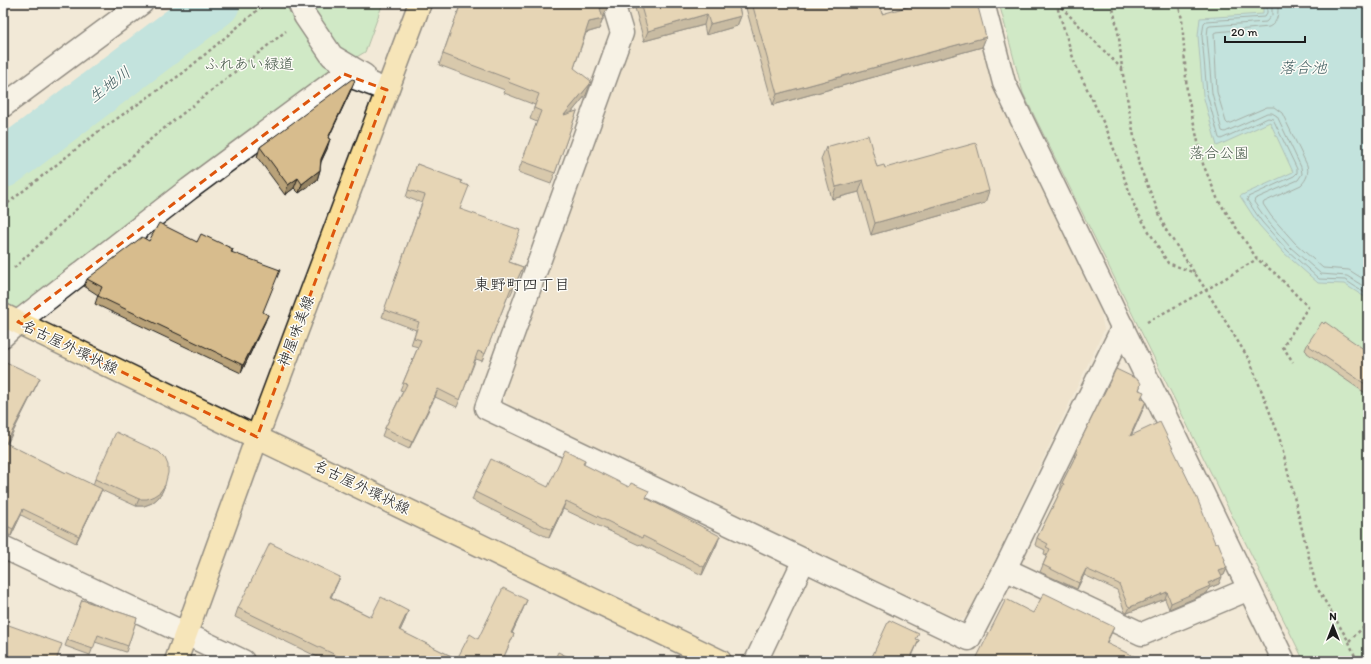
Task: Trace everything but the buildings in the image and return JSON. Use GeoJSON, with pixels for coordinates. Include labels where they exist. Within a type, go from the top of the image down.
{"type":"FeatureCollection","features":[{"type":"Feature","properties":{"kind":"main road","name":"神屋味美線"},"geometry":{"type":"LineString","coordinates":[[176,661],[257,437],[420,3]]}},
{"type":"Feature","properties":{"kind":"main road","name":"名古屋外環状線"},"geometry":{"type":"LineString","coordinates":[[8,324],[257,437],[720,661]]}},
{"type":"Feature","properties":{"kind":"street"},"geometry":{"type":"LineString","coordinates":[[3,106],[142,3]]}},
{"type":"Feature","properties":{"kind":"street"},"geometry":{"type":"LineString","coordinates":[[613,3],[622,33],[486,408],[969,639],[1124,330]]}},
{"type":"Feature","properties":{"kind":"street"},"geometry":{"type":"LineString","coordinates":[[983,3],[1004,83],[1284,661]]}},
{"type":"Feature","properties":{"kind":"street"},"geometry":{"type":"LineString","coordinates":[[302,10],[332,56],[387,90]]}},
{"type":"Feature","properties":{"kind":"street"},"geometry":{"type":"LineString","coordinates":[[8,324],[344,74],[387,90]]}},
{"type":"Feature","properties":{"kind":"street"},"geometry":{"type":"LineString","coordinates":[[3,547],[243,661]]}},
{"type":"Feature","properties":{"kind":"street"},"geometry":{"type":"LineString","coordinates":[[756,661],[804,560]]}},
{"type":"Feature","properties":{"kind":"street"},"geometry":{"type":"LineString","coordinates":[[1005,569],[1142,634],[1249,589]]}},
{"type":"Feature","properties":{"kind":"path"},"geometry":{"type":"LineString","coordinates":[[3,207],[99,131],[184,73],[266,3]]}},
{"type":"Feature","properties":{"kind":"path"},"geometry":{"type":"LineString","coordinates":[[1057,3],[1122,69]]}},
{"type":"Feature","properties":{"kind":"path"},"geometry":{"type":"LineString","coordinates":[[1057,3],[1076,64],[1107,130],[1136,210],[1168,263],[1195,273]]}},
{"type":"Feature","properties":{"kind":"path"},"geometry":{"type":"LineString","coordinates":[[1112,3],[1119,37],[1122,69],[1138,166],[1166,230],[1206,290],[1250,361],[1279,436],[1316,586],[1349,642],[1357,661]]}},
{"type":"Feature","properties":{"kind":"path"},"geometry":{"type":"LineString","coordinates":[[1178,3],[1182,19],[1187,93],[1203,164],[1218,200],[1257,259],[1276,274],[1308,307],[1283,347],[1293,362]]}},
{"type":"Feature","properties":{"kind":"path"},"geometry":{"type":"LineString","coordinates":[[14,268],[152,138],[302,10]]}},
{"type":"Feature","properties":{"kind":"path"},"geometry":{"type":"LineString","coordinates":[[1124,330],[1206,290],[1257,259]]}},
{"type":"Feature","properties":{"kind":"path"},"geometry":{"type":"LineString","coordinates":[[1349,642],[1367,625],[1368,604]]}},
{"type":"Feature","properties":{"kind":"highlighted area"},"geometry":{"type":"Polygon","coordinates":[[[344,74],[387,90],[257,437],[18,322],[344,74]]]}},
{"type":"Feature","properties":{"kind":"shaded area"},"geometry":{"type":"Polygon","coordinates":[[[627,3],[973,3],[998,100],[1098,298],[1104,330],[968,617],[956,621],[508,405],[503,394],[635,33],[627,3]]]}},
{"type":"Feature","properties":{"kind":"green space","name":"ふれあい緑道"},"geometry":{"type":"Polygon","coordinates":[[[240,3],[383,3],[365,52],[316,81],[3,320],[3,192],[30,168],[240,3]]]}},
{"type":"Feature","properties":{"kind":"green space","name":"落合公園"},"geometry":{"type":"Polygon","coordinates":[[[999,3],[1368,3],[1368,661],[1304,661],[1023,93],[999,3]]]}},
{"type":"Feature","properties":{"kind":"water","name":"落合池"},"geometry":{"type":"Polygon","coordinates":[[[1263,3],[1368,3],[1368,299],[1344,284],[1318,283],[1284,253],[1259,225],[1240,196],[1293,172],[1270,122],[1217,146],[1203,95],[1198,36],[1200,18],[1263,14],[1263,3]]]}},
{"type":"Feature","properties":{"kind":"waterway","name":"生地川"},"geometry":{"type":"LineString","coordinates":[[3,164],[216,3]]}},
{"type":"Feature","properties":{"kind":"district","name":"東野町四丁目"},"geometry":{"type":"Point","coordinates":[522,284]}}]}
